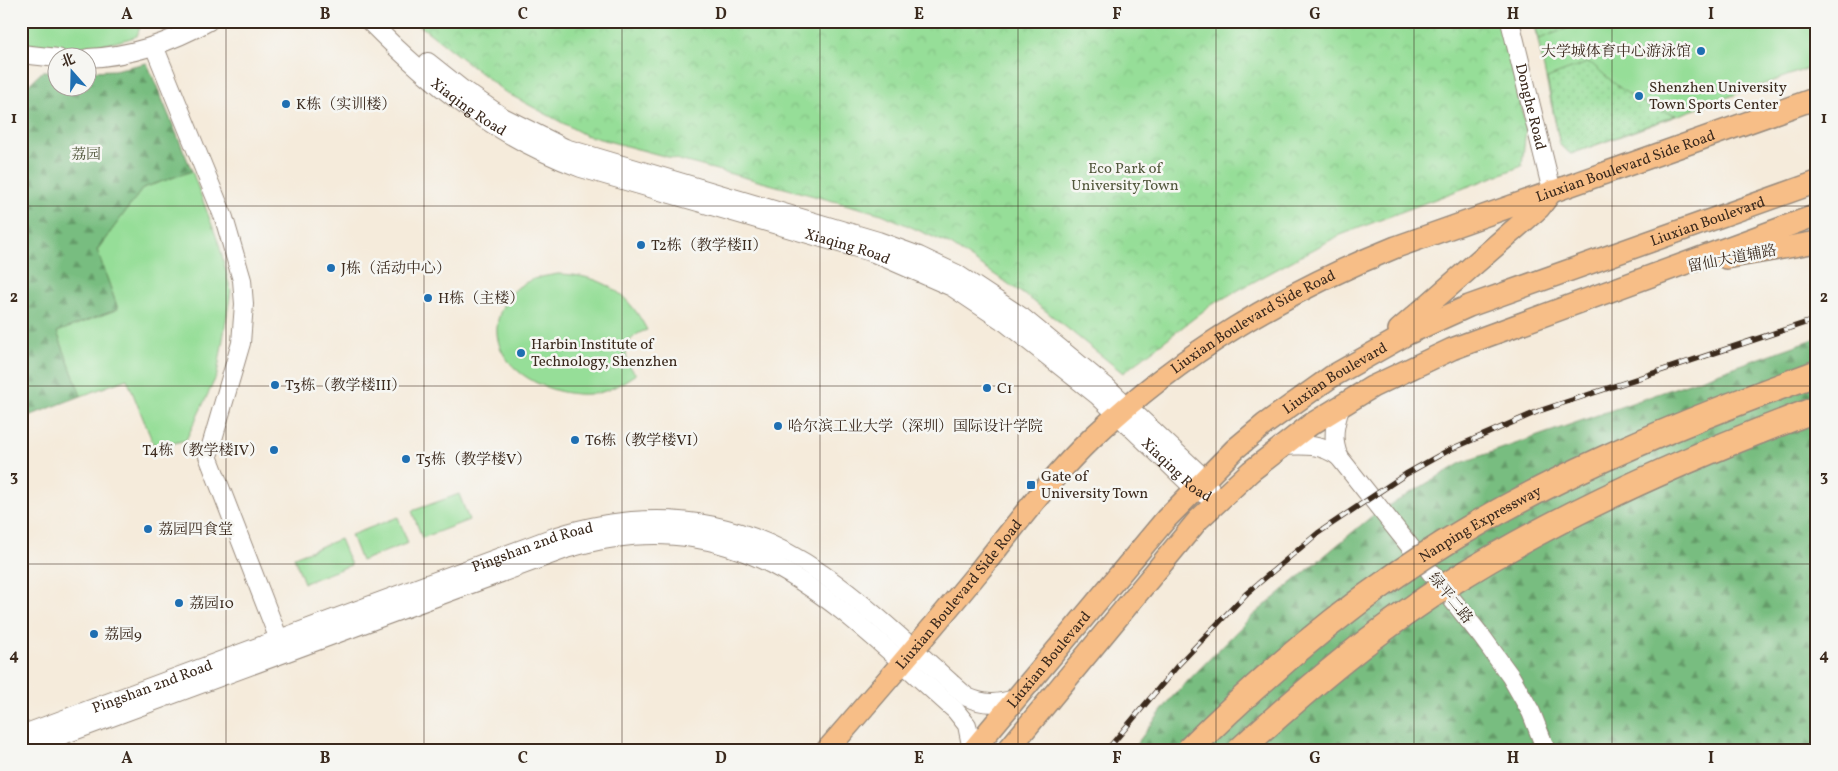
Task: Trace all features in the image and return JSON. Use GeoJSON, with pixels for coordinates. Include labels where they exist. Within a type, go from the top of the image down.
{"type":"FeatureCollection","features":[{"type":"Feature","properties":{"kind":"highway","name":"Nanping Expressway"},"geometry":{"type":"LineString","coordinates":[[1189,750],[1278,667],[1337,619],[1397,574],[1482,522],[1642,442],[1727,406],[1817,373]]}},
{"type":"Feature","properties":{"kind":"highway"},"geometry":{"type":"LineString","coordinates":[[1240,750],[1339,664],[1456,579],[1524,540],[1672,466],[1739,438],[1817,410]]}},
{"type":"Feature","properties":{"kind":"main road","name":"Liuxian Boulevard Side Road"},"geometry":{"type":"LineString","coordinates":[[1127,415],[1231,329],[1293,292],[1396,246],[1817,98]]}},
{"type":"Feature","properties":{"kind":"main road","name":"Liuxian Boulevard Side Road"},"geometry":{"type":"LineString","coordinates":[[841,750],[1055,478],[1093,438],[1236,341],[1308,298],[1404,256],[1817,110]]}},
{"type":"Feature","properties":{"kind":"main road","name":"Liuxian Boulevard"},"geometry":{"type":"LineString","coordinates":[[972,750],[1166,519],[1235,449],[1264,424],[1331,377],[1369,354],[1438,319],[1469,306],[1817,182]]}},
{"type":"Feature","properties":{"kind":"main road"},"geometry":{"type":"LineString","coordinates":[[1369,354],[1539,208],[1552,191]]}},
{"type":"Feature","properties":{"kind":"main road","name":"Liuxian Boulevard"},"geometry":{"type":"LineString","coordinates":[[1008,750],[1184,535],[1217,501],[1280,446],[1341,406],[1410,368],[1452,349],[1817,215]]}},
{"type":"Feature","properties":{"kind":"main road","name":"留仙大道辅路"},"geometry":{"type":"LineString","coordinates":[[1647,276],[1720,259],[1817,242]]}},
{"type":"Feature","properties":{"kind":"main road","name":"Liuxian Boulevard Side Road"},"geometry":{"type":"LineString","coordinates":[[827,750],[912,660]]}},
{"type":"Feature","properties":{"kind":"street"},"geometry":{"type":"LineString","coordinates":[[98,57],[125,54],[154,46],[209,21]]}},
{"type":"Feature","properties":{"kind":"street","name":"Xiaqing Road"},"geometry":{"type":"LineString","coordinates":[[369,21],[406,58],[451,98],[495,127],[547,155],[581,168],[874,253],[952,287],[1006,323],[1098,396],[1127,415]]}},
{"type":"Feature","properties":{"kind":"street","name":"Xiaqing Road"},"geometry":{"type":"LineString","coordinates":[[386,21],[421,56],[462,89],[503,117],[545,139],[589,157],[878,241],[939,264],[975,284],[1022,317],[1217,501]]}},
{"type":"Feature","properties":{"kind":"street","name":"Donghe Road"},"geometry":{"type":"LineString","coordinates":[[1510,21],[1552,191]]}},
{"type":"Feature","properties":{"kind":"street"},"geometry":{"type":"LineString","coordinates":[[154,46],[224,218],[242,280],[244,304],[242,343],[208,456],[281,646]]}},
{"type":"Feature","properties":{"kind":"street"},"geometry":{"type":"LineString","coordinates":[[21,54],[48,57]]}},
{"type":"Feature","properties":{"kind":"street"},"geometry":{"type":"LineString","coordinates":[[1339,457],[1334,434],[1341,406]]}},
{"type":"Feature","properties":{"kind":"street"},"geometry":{"type":"LineString","coordinates":[[1280,446],[1315,446],[1332,451],[1339,457]]}},
{"type":"Feature","properties":{"kind":"street","name":"绿平二路"},"geometry":{"type":"LineString","coordinates":[[1339,457],[1482,637],[1512,678],[1531,712],[1546,750]]}},
{"type":"Feature","properties":{"kind":"street","name":"Pingshan 2nd Road"},"geometry":{"type":"LineString","coordinates":[[22,750],[554,537],[603,523],[653,519],[692,522],[735,531],[788,554],[822,574],[912,660],[962,717],[970,736],[972,750]]}},
{"type":"Feature","properties":{"kind":"street","name":"Pingshan 2nd Road"},"geometry":{"type":"LineString","coordinates":[[21,735],[281,646]]}},
{"type":"Feature","properties":{"kind":"street","name":"Pingshan 2nd Road"},"geometry":{"type":"LineString","coordinates":[[912,660],[978,702],[1002,703],[1015,699]]}},
{"type":"Feature","properties":{"kind":"green space"},"geometry":{"type":"Polygon","coordinates":[[[21,21],[137,21],[140,27],[137,36],[109,43],[80,46],[50,46],[21,44],[21,21]]]}},
{"type":"Feature","properties":{"kind":"green space","name":"Eco Park of University Town"},"geometry":{"type":"Polygon","coordinates":[[[414,21],[1502,21],[1526,128],[1522,166],[1338,236],[1211,305],[1123,373],[1032,300],[951,245],[882,214],[585,135],[505,92],[414,21]]]}},
{"type":"Feature","properties":{"kind":"green space","name":"Shenzhen University Town Sports Center"},"geometry":{"type":"Polygon","coordinates":[[[1534,21],[1817,21],[1817,65],[1571,154],[1560,145],[1534,21]]]}},
{"type":"Feature","properties":{"kind":"green space"},"geometry":{"type":"Polygon","coordinates":[[[1534,21],[1575,21],[1573,26],[1539,39],[1534,21]]]}},
{"type":"Feature","properties":{"kind":"green space","name":"荔园"},"geometry":{"type":"Polygon","coordinates":[[[147,63],[192,171],[143,188],[97,250],[118,309],[57,332],[81,396],[21,419],[21,92],[43,71],[48,71],[48,98],[98,98],[98,71],[114,70],[147,63]]]}},
{"type":"Feature","properties":{"kind":"green space"},"geometry":{"type":"Polygon","coordinates":[[[1587,63],[1592,64],[1621,89],[1640,101],[1676,115],[1571,154],[1560,145],[1547,78],[1587,63]]]}},
{"type":"Feature","properties":{"kind":"green space"},"geometry":{"type":"Polygon","coordinates":[[[192,171],[219,244],[231,291],[217,375],[186,440],[155,448],[127,379],[81,396],[57,332],[118,309],[97,250],[143,188],[192,171]]]}},
{"type":"Feature","properties":{"kind":"green space"},"geometry":{"type":"Polygon","coordinates":[[[558,274],[574,275],[600,282],[622,295],[631,305],[647,330],[634,337],[629,342],[627,348],[627,361],[636,374],[602,392],[583,394],[563,392],[543,386],[525,376],[510,363],[500,347],[497,328],[504,304],[521,285],[537,278],[558,274]]]}},
{"type":"Feature","properties":{"kind":"green space"},"geometry":{"type":"Polygon","coordinates":[[[1817,338],[1817,750],[1132,750],[1173,696],[1250,618],[1372,516],[1461,463],[1817,338]]]}},
{"type":"Feature","properties":{"kind":"green space"},"geometry":{"type":"Polygon","coordinates":[[[459,494],[469,520],[422,538],[412,511],[459,494]]]}},
{"type":"Feature","properties":{"kind":"green space"},"geometry":{"type":"Polygon","coordinates":[[[398,517],[408,543],[361,561],[351,535],[398,517]]]}},
{"type":"Feature","properties":{"kind":"green space"},"geometry":{"type":"Polygon","coordinates":[[[340,539],[351,565],[304,583],[294,557],[340,539]]]}},
{"type":"Feature","properties":{"kind":"railway"},"geometry":{"type":"LineString","coordinates":[[1107,750],[1179,664],[1247,593],[1318,533],[1406,474],[1449,450],[1539,411],[1817,319]]}},
{"type":"Feature","properties":{"kind":"place","name":"大学城体育中心游泳馆"},"geometry":{"type":"Point","coordinates":[1701,51]}},
{"type":"Feature","properties":{"kind":"place","name":"Shenzhen University Town Sports Center"},"geometry":{"type":"Point","coordinates":[1639,96]}},
{"type":"Feature","properties":{"kind":"place","name":"K栋（实训楼）"},"geometry":{"type":"Point","coordinates":[286,104]}},
{"type":"Feature","properties":{"kind":"place","name":"T2栋（教学楼II）"},"geometry":{"type":"Point","coordinates":[641,245]}},
{"type":"Feature","properties":{"kind":"place","name":"J栋（活动中心）"},"geometry":{"type":"Point","coordinates":[331,268]}},
{"type":"Feature","properties":{"kind":"place","name":"H栋（主楼）"},"geometry":{"type":"Point","coordinates":[428,298]}},
{"type":"Feature","properties":{"kind":"place","name":"Harbin Institute of Technology, Shenzhen"},"geometry":{"type":"Point","coordinates":[521,353]}},
{"type":"Feature","properties":{"kind":"place","name":"T3栋（教学楼III）"},"geometry":{"type":"Point","coordinates":[275,385]}},
{"type":"Feature","properties":{"kind":"place","name":"C1"},"geometry":{"type":"Point","coordinates":[987,388]}},
{"type":"Feature","properties":{"kind":"place","name":"哈尔滨工业大学（深圳）国际设计学院"},"geometry":{"type":"Point","coordinates":[778,426]}},
{"type":"Feature","properties":{"kind":"place","name":"T6栋（教学楼VI）"},"geometry":{"type":"Point","coordinates":[575,440]}},
{"type":"Feature","properties":{"kind":"place","name":"T4栋（教学楼IV）"},"geometry":{"type":"Point","coordinates":[274,450]}},
{"type":"Feature","properties":{"kind":"place","name":"T5栋（教学楼V）"},"geometry":{"type":"Point","coordinates":[406,459]}},
{"type":"Feature","properties":{"kind":"place","name":"Gate of University Town"},"geometry":{"type":"Point","coordinates":[1031,485]}},
{"type":"Feature","properties":{"kind":"place","name":"荔园四食堂"},"geometry":{"type":"Point","coordinates":[148,529]}},
{"type":"Feature","properties":{"kind":"place","name":"荔园10"},"geometry":{"type":"Point","coordinates":[179,603]}},
{"type":"Feature","properties":{"kind":"place","name":"荔园9"},"geometry":{"type":"Point","coordinates":[94,634]}}]}
